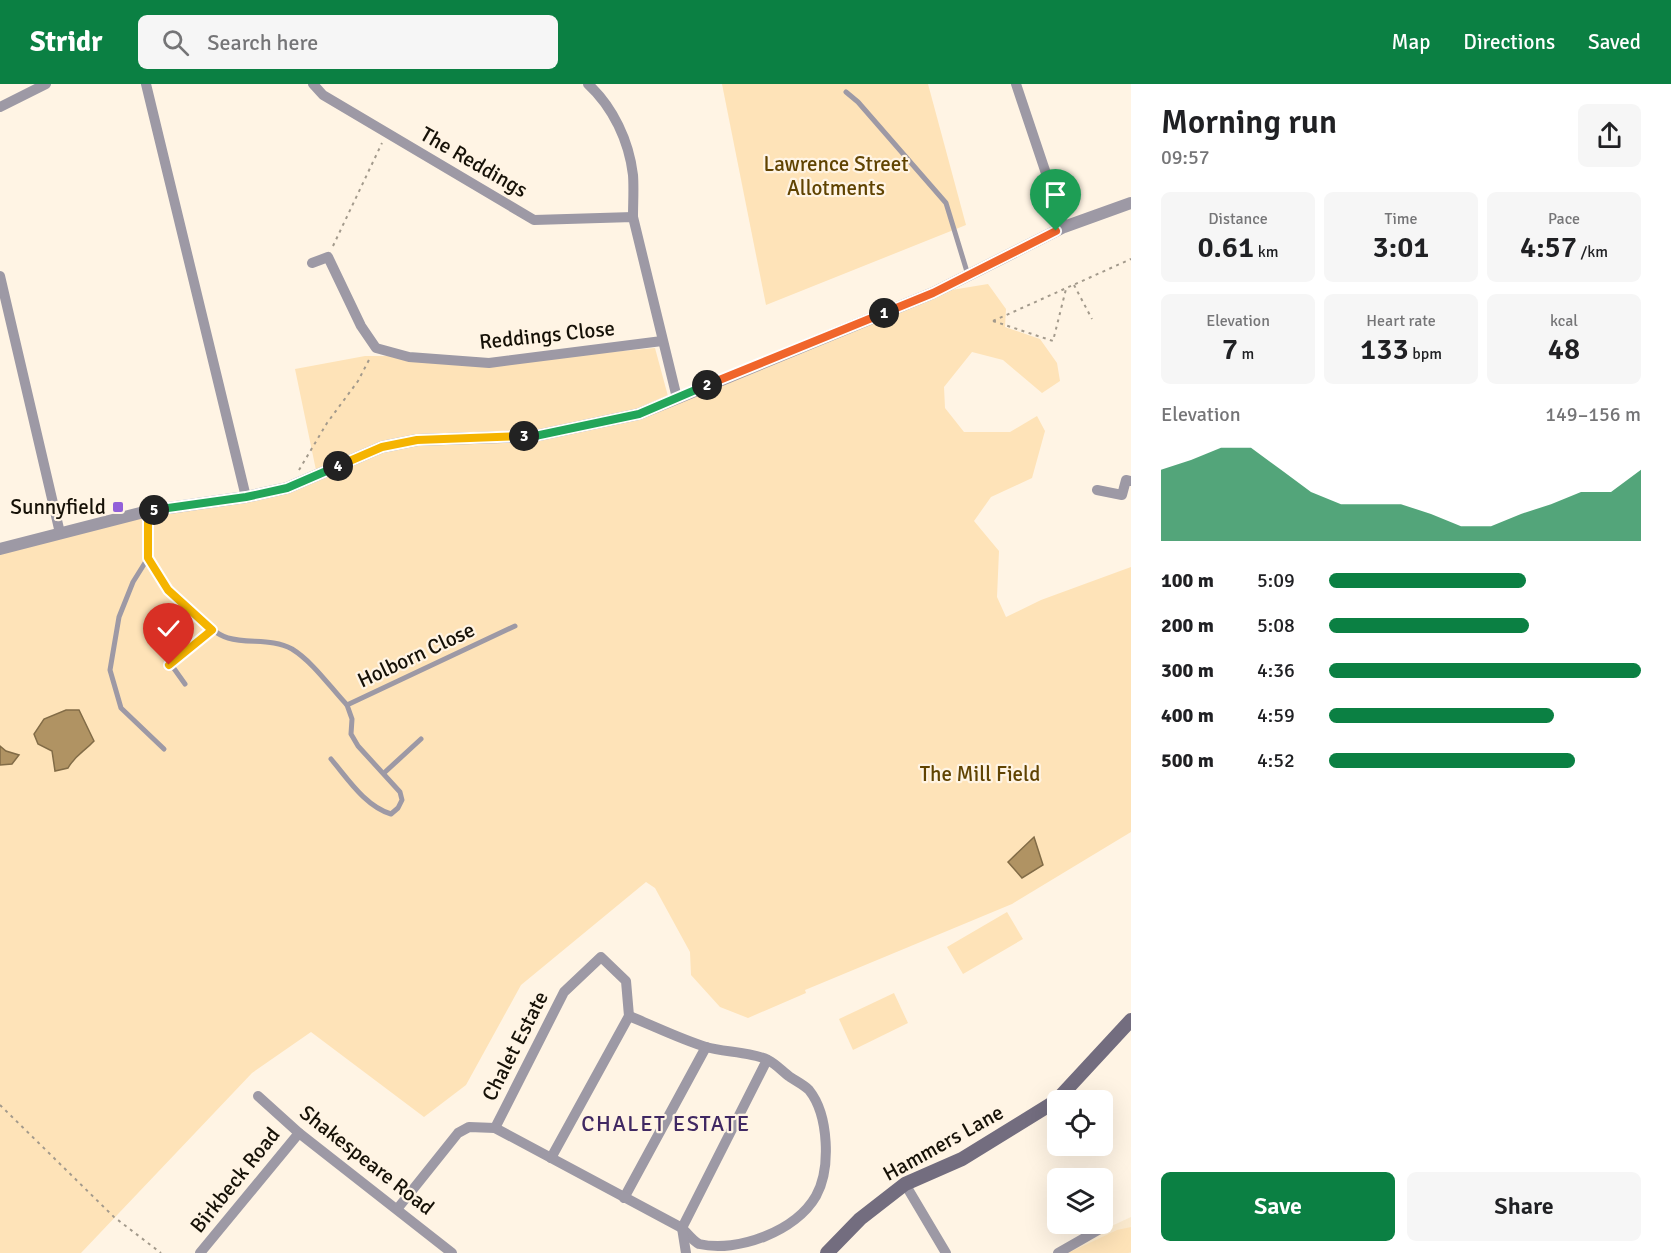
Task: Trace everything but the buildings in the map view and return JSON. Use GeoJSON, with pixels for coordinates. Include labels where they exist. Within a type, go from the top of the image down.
{"type":"FeatureCollection","features":[{"type":"Feature","properties":{"kind":"main road","name":"Hammers Lane"},"geometry":{"type":"LineString","coordinates":[[827,1253],[860,1220],[905,1184],[962,1159],[1056,1101],[1131,1020]]}},
{"type":"Feature","properties":{"kind":"street"},"geometry":{"type":"LineString","coordinates":[[0,107],[46,84]]}},
{"type":"Feature","properties":{"kind":"street"},"geometry":{"type":"LineString","coordinates":[[146,84],[246,497]]}},
{"type":"Feature","properties":{"kind":"street","name":"The Reddings"},"geometry":{"type":"LineString","coordinates":[[313,84],[323,95],[534,220],[633,217]]}},
{"type":"Feature","properties":{"kind":"street"},"geometry":{"type":"LineString","coordinates":[[588,84],[603,98],[622,134],[633,173],[633,217],[676,398]]}},
{"type":"Feature","properties":{"kind":"street"},"geometry":{"type":"LineString","coordinates":[[1016,84],[1064,227]]}},
{"type":"Feature","properties":{"kind":"street"},"geometry":{"type":"LineString","coordinates":[[0,549],[148,511],[246,497],[287,488],[382,447],[417,440],[535,436],[639,414],[933,293],[1064,227],[1131,203]]}},
{"type":"Feature","properties":{"kind":"street"},"geometry":{"type":"LineString","coordinates":[[312,263],[328,257],[361,326],[376,348]]}},
{"type":"Feature","properties":{"kind":"street"},"geometry":{"type":"LineString","coordinates":[[0,276],[60,533]]}},
{"type":"Feature","properties":{"kind":"street","name":"Reddings Close"},"geometry":{"type":"LineString","coordinates":[[376,348],[409,357],[489,363],[662,342]]}},
{"type":"Feature","properties":{"kind":"street"},"geometry":{"type":"LineString","coordinates":[[1097,490],[1122,495],[1126,480],[1131,481]]}},
{"type":"Feature","properties":{"kind":"street","name":"Chalet Estate"},"geometry":{"type":"LineString","coordinates":[[398,1208],[458,1133],[469,1127],[495,1128],[682,1228],[697,1243],[713,1249],[731,1249],[758,1244],[784,1231],[803,1214],[817,1194],[823,1174],[826,1136],[820,1113],[809,1090],[767,1060],[706,1047],[629,1016],[626,981],[601,957],[564,992],[495,1128]]}},
{"type":"Feature","properties":{"kind":"street"},"geometry":{"type":"LineString","coordinates":[[551,1158],[629,1016]]}},
{"type":"Feature","properties":{"kind":"street"},"geometry":{"type":"LineString","coordinates":[[624,1198],[706,1047]]}},
{"type":"Feature","properties":{"kind":"street"},"geometry":{"type":"LineString","coordinates":[[686,1253],[682,1228],[767,1060]]}},
{"type":"Feature","properties":{"kind":"street","name":"Shakespeare Road"},"geometry":{"type":"LineString","coordinates":[[258,1096],[299,1132],[452,1253]]}},
{"type":"Feature","properties":{"kind":"street","name":"Birkbeck Road"},"geometry":{"type":"LineString","coordinates":[[200,1253],[299,1132]]}},
{"type":"Feature","properties":{"kind":"street"},"geometry":{"type":"LineString","coordinates":[[905,1184],[946,1253]]}},
{"type":"Feature","properties":{"kind":"street"},"geometry":{"type":"LineString","coordinates":[[1058,1253],[1091,1234]]}},
{"type":"Feature","properties":{"kind":"lane"},"geometry":{"type":"LineString","coordinates":[[846,92],[858,102],[946,203],[968,275]]}},
{"type":"Feature","properties":{"kind":"lane"},"geometry":{"type":"LineString","coordinates":[[148,511],[148,558],[133,582],[119,617],[110,670],[121,708],[164,749]]}},
{"type":"Feature","properties":{"kind":"lane","name":"Holborn Close"},"geometry":{"type":"LineString","coordinates":[[148,558],[168,590],[212,630],[226,638],[243,642],[269,642],[291,649],[321,676],[347,705],[515,626]]}},
{"type":"Feature","properties":{"kind":"lane"},"geometry":{"type":"LineString","coordinates":[[185,684],[170,663],[212,630]]}},
{"type":"Feature","properties":{"kind":"lane"},"geometry":{"type":"LineString","coordinates":[[331,759],[371,804],[391,814],[398,808],[402,800],[400,792],[358,746],[351,734],[352,719],[347,705]]}},
{"type":"Feature","properties":{"kind":"lane"},"geometry":{"type":"LineString","coordinates":[[384,773],[421,739]]}},
{"type":"Feature","properties":{"kind":"path"},"geometry":{"type":"LineString","coordinates":[[328,257],[386,133]]}},
{"type":"Feature","properties":{"kind":"path"},"geometry":{"type":"LineString","coordinates":[[1067,288],[1053,341],[993,321],[1131,259]]}},
{"type":"Feature","properties":{"kind":"path"},"geometry":{"type":"LineString","coordinates":[[1074,285],[1092,319]]}},
{"type":"Feature","properties":{"kind":"path"},"geometry":{"type":"LineString","coordinates":[[287,488],[327,423],[358,381],[376,348]]}},
{"type":"Feature","properties":{"kind":"path"},"geometry":{"type":"LineString","coordinates":[[0,1104],[114,1217],[160,1253]]}},
{"type":"Feature","properties":{"kind":"shaded area"},"geometry":{"type":"Polygon","coordinates":[[[66,710],[79,710],[94,741],[77,756],[68,768],[55,771],[52,751],[38,744],[34,734],[44,719],[66,710]]]}},
{"type":"Feature","properties":{"kind":"shaded area"},"geometry":{"type":"Polygon","coordinates":[[[0,746],[6,751],[19,755],[12,764],[0,765],[0,746]]]}},
{"type":"Feature","properties":{"kind":"shaded area"},"geometry":{"type":"Polygon","coordinates":[[[1034,837],[1043,865],[1022,878],[1008,862],[1034,837]]]}},
{"type":"Feature","properties":{"kind":"shaded area"},"geometry":{"type":"Polygon","coordinates":[[[1131,1217],[1131,1253],[1053,1253],[1094,1234],[1113,1234],[1113,1225],[1131,1217]]]}},
{"type":"Feature","properties":{"kind":"green space","name":"Lawrence Street Allotments"},"geometry":{"type":"Polygon","coordinates":[[[722,84],[928,84],[966,225],[766,305],[722,84]]]}},
{"type":"Feature","properties":{"kind":"green space","name":"The Mill Field"},"geometry":{"type":"Polygon","coordinates":[[[988,284],[1006,309],[1005,327],[1040,339],[1057,363],[1060,381],[1042,393],[1003,360],[972,352],[944,387],[945,408],[964,432],[1010,432],[1037,416],[1045,431],[1032,478],[991,497],[974,521],[999,551],[997,597],[1006,617],[1041,600],[1131,567],[1131,832],[1012,904],[805,990],[806,993],[748,1018],[720,1007],[691,975],[690,952],[655,888],[646,882],[521,985],[466,1085],[424,1117],[311,1032],[252,1073],[81,1253],[0,1253],[0,552],[61,533],[246,497],[317,475],[295,369],[365,356],[405,356],[491,363],[655,348],[669,400],[933,293],[988,284]]]}},
{"type":"Feature","properties":{"kind":"green space"},"geometry":{"type":"Polygon","coordinates":[[[1007,912],[1023,939],[963,974],[947,947],[1007,912]]]}},
{"type":"Feature","properties":{"kind":"green space"},"geometry":{"type":"Polygon","coordinates":[[[894,993],[908,1023],[853,1050],[839,1019],[894,993]]]}},
{"type":"Feature","properties":{"kind":"green space"},"geometry":{"type":"Polygon","coordinates":[[[1131,1227],[1131,1252],[1068,1253],[1113,1234],[1117,1230],[1131,1227]]]}},
{"type":"Feature","properties":{"kind":"place","name":"Sunnyfield"},"geometry":{"type":"Point","coordinates":[118,507]}},
{"type":"Feature","properties":{"kind":"district","name":"CHALET ESTATE"},"geometry":{"type":"Point","coordinates":[666,1123]}},
{"type":"Feature","properties":{"kind":"route"},"geometry":{"type":"LineString","coordinates":[[169,665],[212,630],[168,590],[148,558],[148,511],[246,497],[287,488],[382,447],[417,440],[535,436],[639,414],[933,293],[1056,231]]}}]}
